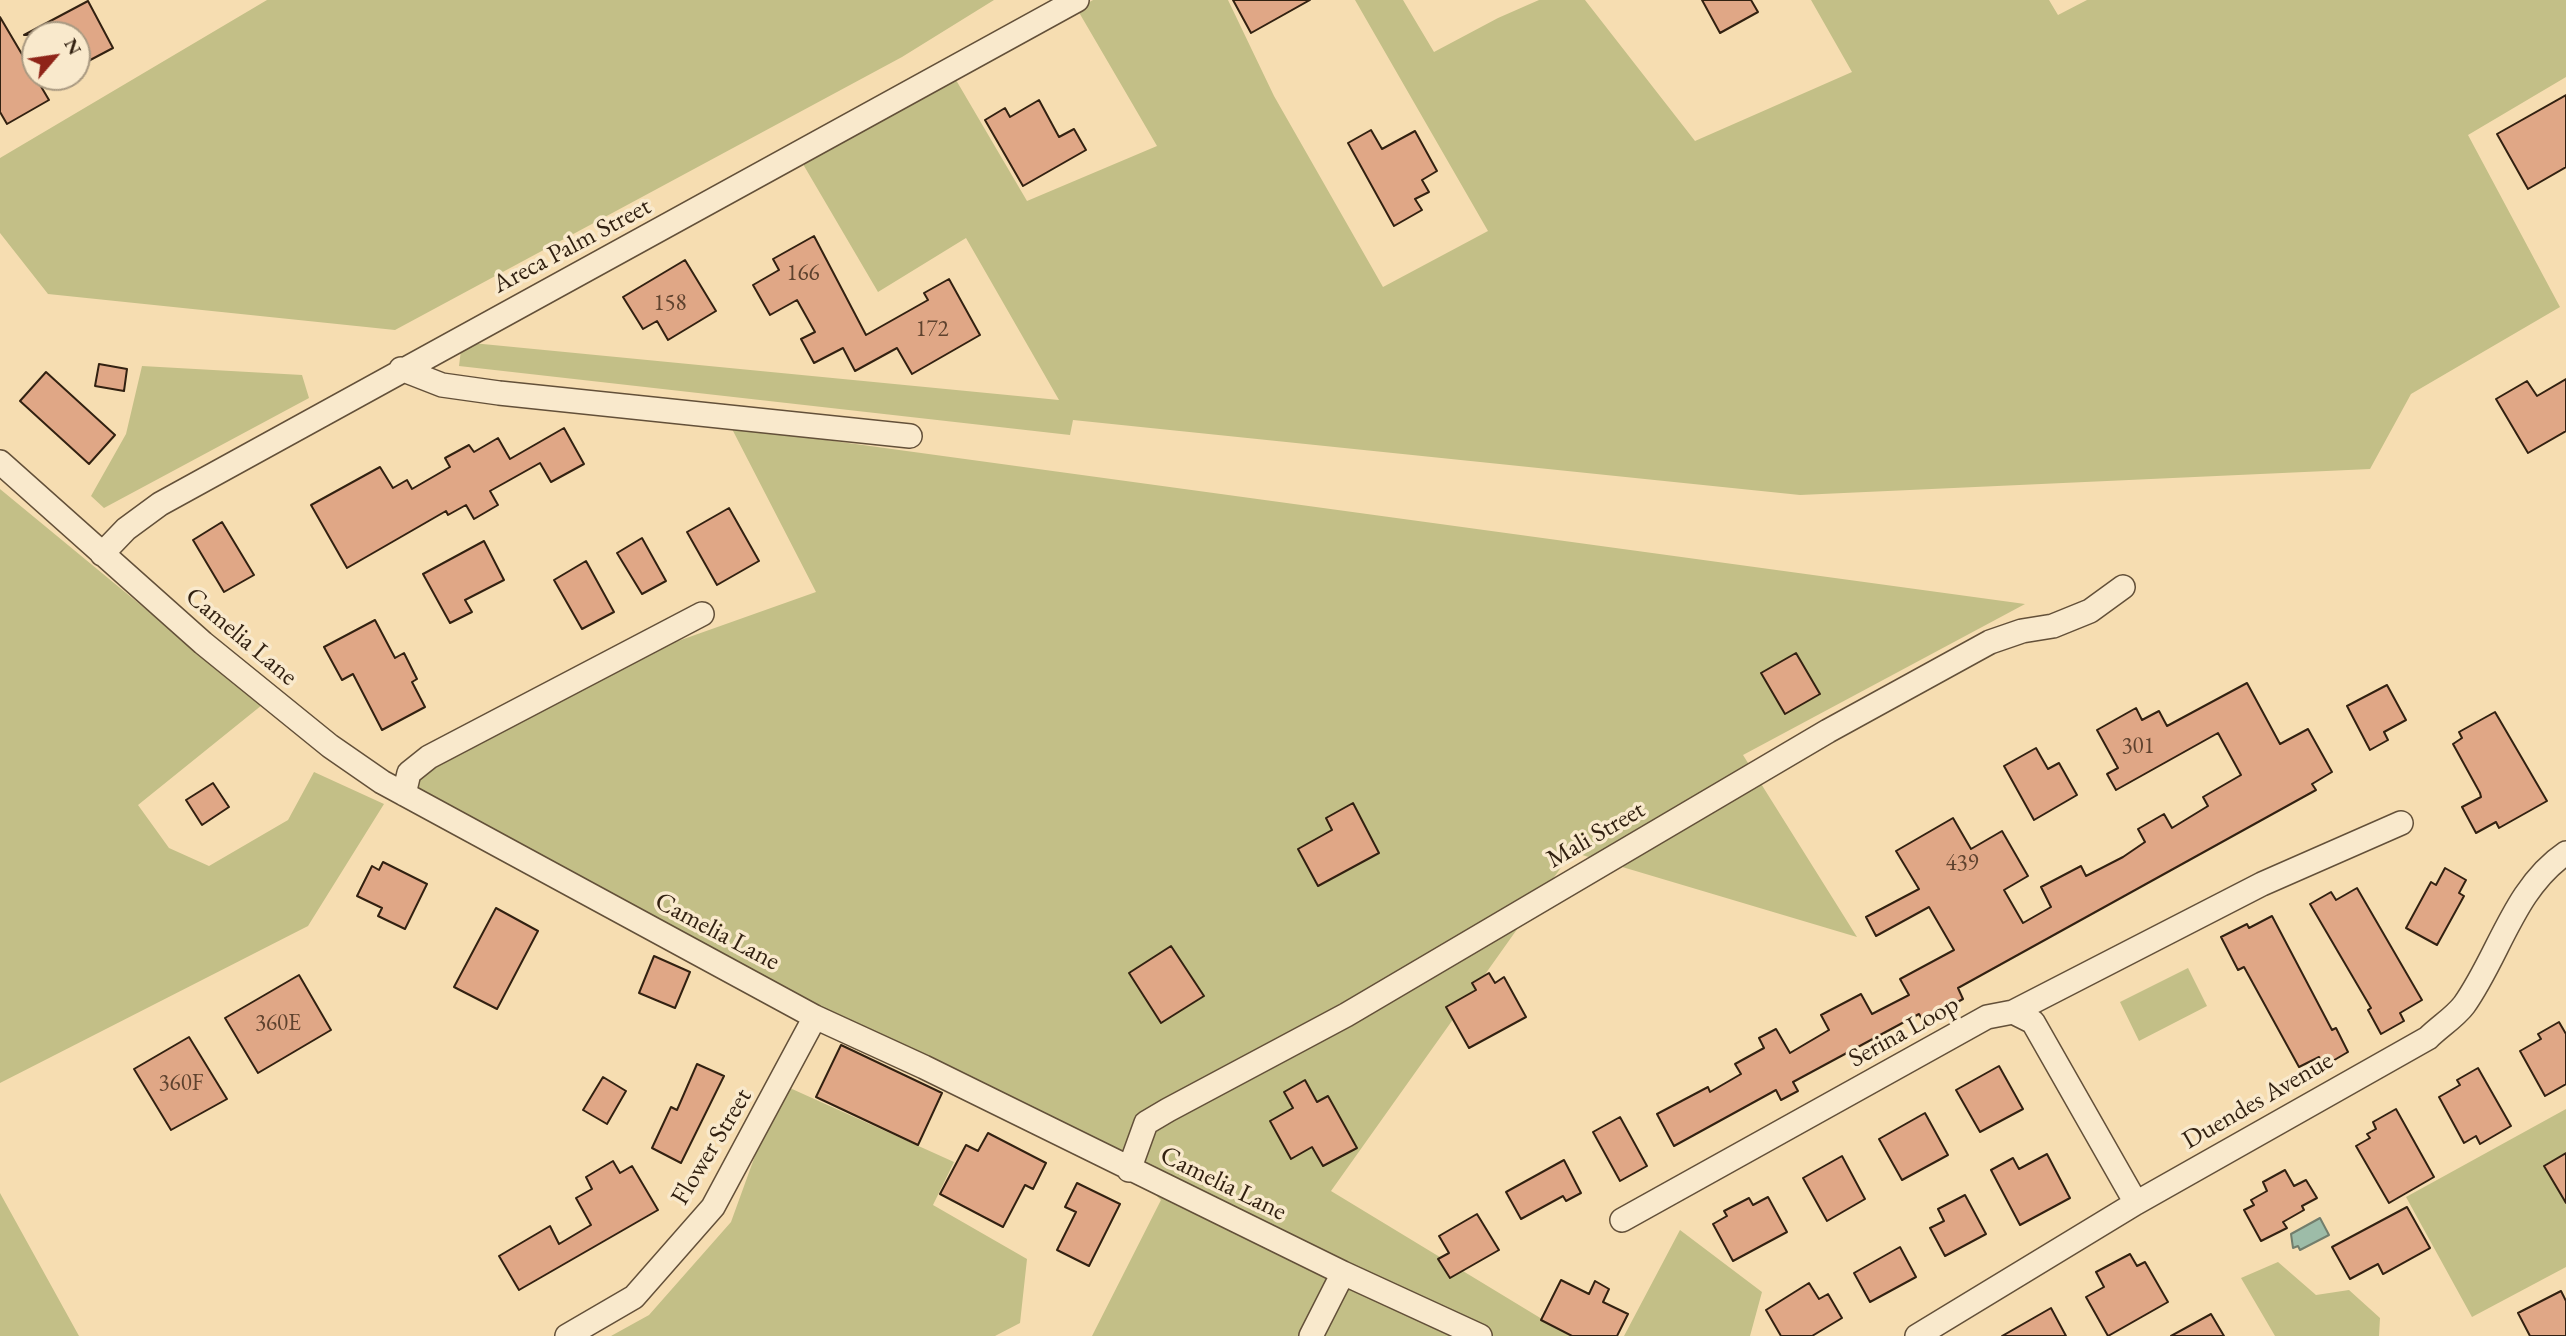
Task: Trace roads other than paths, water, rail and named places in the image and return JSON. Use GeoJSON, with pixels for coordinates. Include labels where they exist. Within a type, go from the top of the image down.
{"type":"FeatureCollection","features":[{"type":"Feature","properties":{"kind":"street","name":"Areca Palm Street"},"geometry":{"type":"LineString","coordinates":[[102,554],[126,529],[160,504],[401,369],[644,240],[1077,0]]}},
{"type":"Feature","properties":{"kind":"street"},"geometry":{"type":"LineString","coordinates":[[401,369],[442,386],[910,436]]}},
{"type":"Feature","properties":{"kind":"street","name":"Camelia Lane"},"geometry":{"type":"LineString","coordinates":[[0,462],[204,643],[330,746],[404,794],[815,1017],[924,1067],[1343,1273],[1480,1336]]}},
{"type":"Feature","properties":{"kind":"street","name":"Mali Street"},"geometry":{"type":"LineString","coordinates":[[1129,1170],[1146,1123],[1168,1110],[1353,1011],[1828,731],[1990,642],[2022,631],[2053,626],[2090,611],[2123,587]]}},
{"type":"Feature","properties":{"kind":"street"},"geometry":{"type":"LineString","coordinates":[[404,794],[410,773],[429,757],[702,614]]}},
{"type":"Feature","properties":{"kind":"street","name":"Serina Loop"},"geometry":{"type":"LineString","coordinates":[[1622,1220],[1987,1017],[2013,1012],[2262,884],[2401,823]]}},
{"type":"Feature","properties":{"kind":"street","name":"Duendes Avenue"},"geometry":{"type":"LineString","coordinates":[[1917,1336],[2136,1203],[2428,1038],[2462,1008],[2519,903],[2557,859],[2566,853]]}},
{"type":"Feature","properties":{"kind":"street"},"geometry":{"type":"LineString","coordinates":[[2013,1012],[2033,1022],[2136,1203]]}},
{"type":"Feature","properties":{"kind":"street","name":"Flower Street"},"geometry":{"type":"LineString","coordinates":[[567,1336],[634,1297],[713,1207],[815,1017]]}},
{"type":"Feature","properties":{"kind":"street"},"geometry":{"type":"LineString","coordinates":[[1311,1336],[1343,1273]]}}]}
